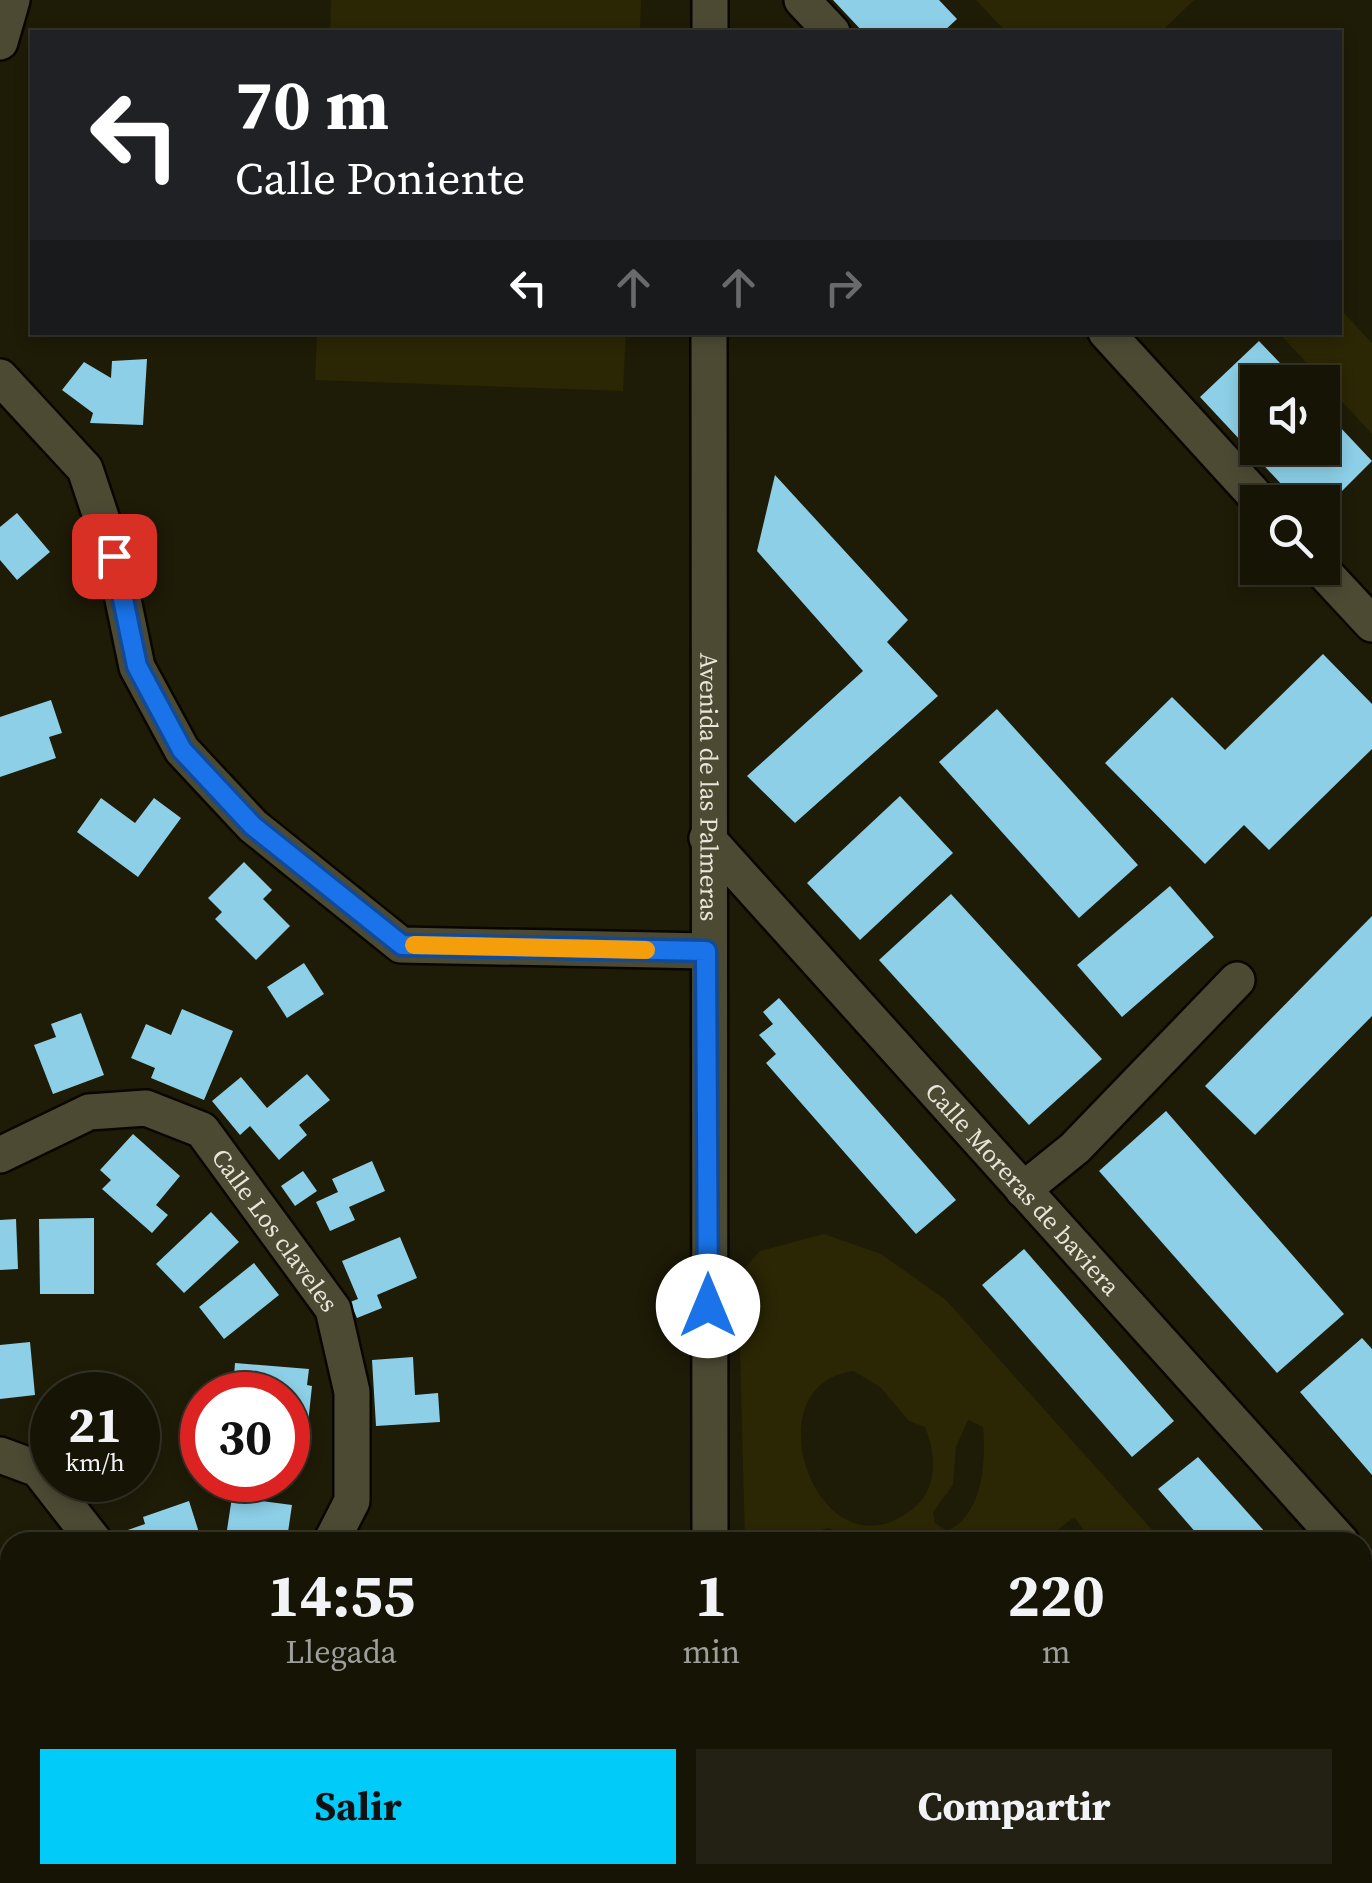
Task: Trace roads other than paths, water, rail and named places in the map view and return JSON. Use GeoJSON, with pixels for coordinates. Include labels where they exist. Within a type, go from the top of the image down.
{"type":"FeatureCollection","features":[{"type":"Feature","properties":{"kind":"street"},"geometry":{"type":"LineString","coordinates":[[0,42],[12,0]]}},
{"type":"Feature","properties":{"kind":"street"},"geometry":{"type":"LineString","coordinates":[[710,0],[710,30]]}},
{"type":"Feature","properties":{"kind":"street"},"geometry":{"type":"LineString","coordinates":[[802,0],[830,30]]}},
{"type":"Feature","properties":{"kind":"street","name":"Avenida de las Palmeras"},"geometry":{"type":"LineString","coordinates":[[709,335],[706,951],[710,1532]]}},
{"type":"Feature","properties":{"kind":"street"},"geometry":{"type":"LineString","coordinates":[[1109,335],[1246,485]]}},
{"type":"Feature","properties":{"kind":"street"},"geometry":{"type":"LineString","coordinates":[[0,376],[85,469],[114,556],[137,666],[182,750],[253,826],[402,945],[706,951]]}},
{"type":"Feature","properties":{"kind":"street"},"geometry":{"type":"LineString","coordinates":[[1336,585],[1372,624]]}},
{"type":"Feature","properties":{"kind":"street","name":"Calle Moreras de baviera"},"geometry":{"type":"LineString","coordinates":[[707,838],[1332,1532]]}},
{"type":"Feature","properties":{"kind":"street"},"geometry":{"type":"LineString","coordinates":[[1023,1190],[1075,1148],[1237,980]]}},
{"type":"Feature","properties":{"kind":"street","name":"Calle Los claveles"},"geometry":{"type":"LineString","coordinates":[[0,1155],[89,1112],[146,1108],[202,1130],[333,1308],[352,1392],[352,1500],[335,1532]]}},
{"type":"Feature","properties":{"kind":"street"},"geometry":{"type":"LineString","coordinates":[[0,1456],[38,1468],[88,1532]]}}]}
